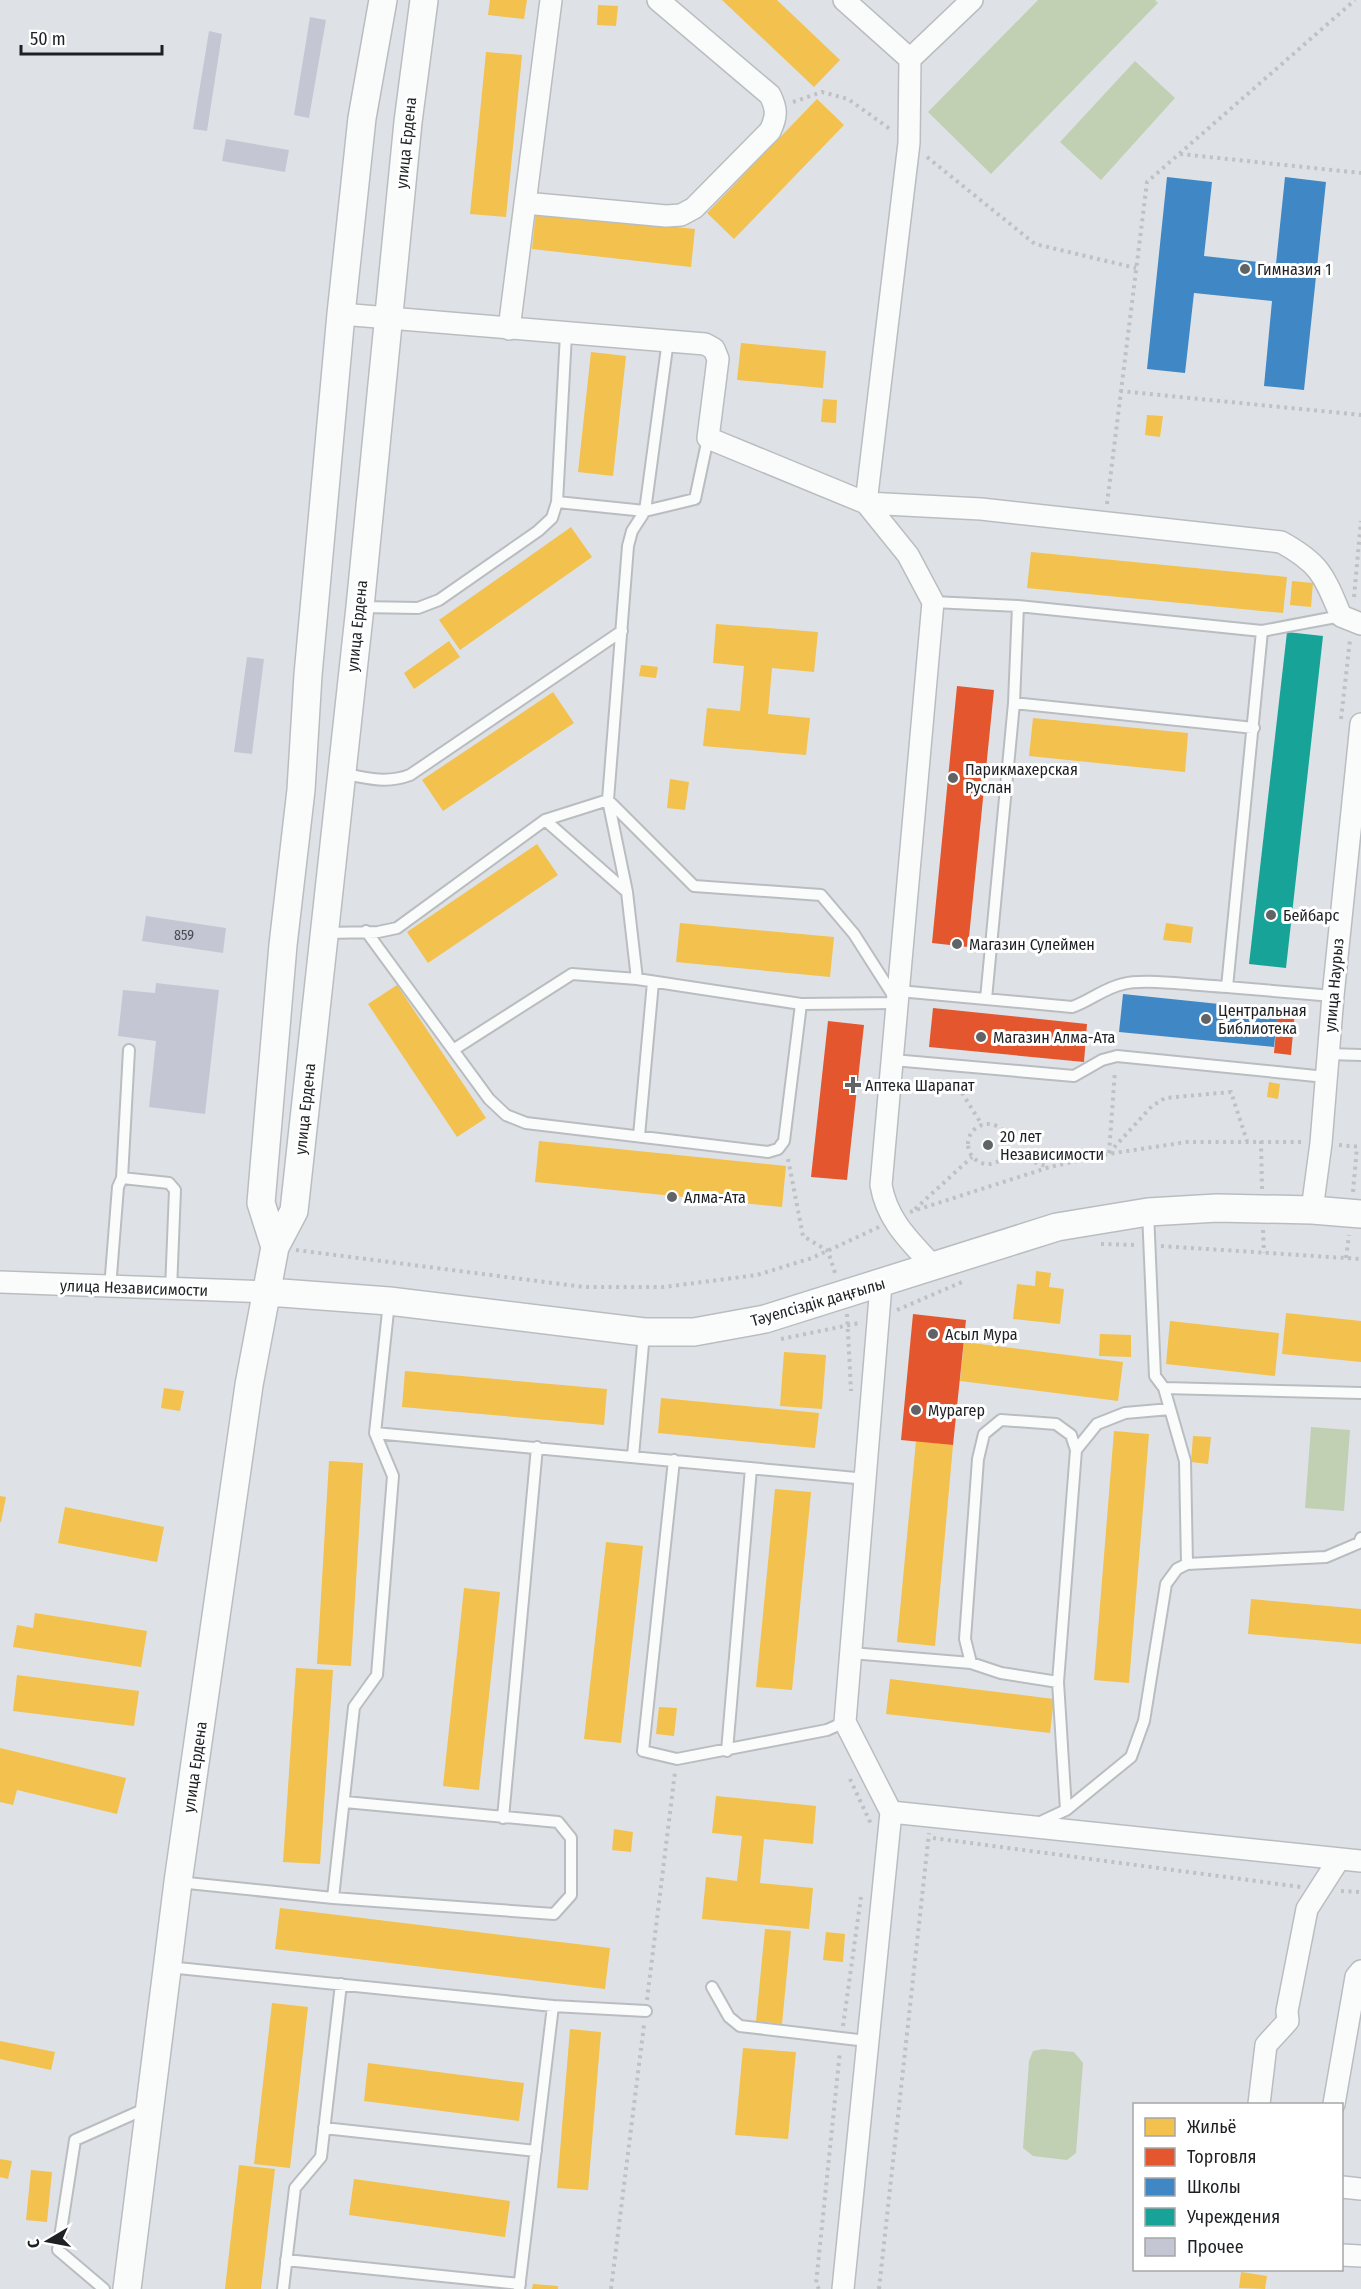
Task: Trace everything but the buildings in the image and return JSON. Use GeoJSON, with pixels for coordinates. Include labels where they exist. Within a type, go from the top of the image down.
{"type":"FeatureCollection","features":[{"type":"Feature","properties":{"kind":"street","name":"улица Ердена"},"geometry":{"type":"LineString","coordinates":[[274,1247],[261,1203],[300,790],[308,675],[341,314],[362,118],[383,0]]}},
{"type":"Feature","properties":{"kind":"street","name":"улица Ердена"},"geometry":{"type":"LineString","coordinates":[[127,2289],[178,1882],[249,1385],[268,1292],[274,1247],[294,1211],[360,607],[408,122],[424,0]]}},
{"type":"Feature","properties":{"kind":"street"},"geometry":{"type":"LineString","coordinates":[[510,329],[551,0]]}},
{"type":"Feature","properties":{"kind":"street"},"geometry":{"type":"LineString","coordinates":[[525,203],[666,216],[681,215],[699,204],[770,131],[776,119],[776,108],[770,94],[658,0]]}},
{"type":"Feature","properties":{"kind":"street"},"geometry":{"type":"LineString","coordinates":[[844,0],[910,59]]}},
{"type":"Feature","properties":{"kind":"street"},"geometry":{"type":"LineString","coordinates":[[932,1265],[892,1221],[884,1203],[881,1185],[933,602],[908,555],[866,503],[909,143],[910,59],[972,0]]}},
{"type":"Feature","properties":{"kind":"street"},"geometry":{"type":"LineString","coordinates":[[341,314],[389,320],[705,344],[714,349],[718,359],[708,438],[866,503],[981,509],[1281,542],[1307,556],[1325,577],[1341,616],[1361,624]]}},
{"type":"Feature","properties":{"kind":"street","name":"улица Наурыз"},"geometry":{"type":"LineString","coordinates":[[1312,1210],[1321,1143],[1333,996],[1358,786],[1361,724]]}},
{"type":"Feature","properties":{"kind":"street","name":"Тәуелсіздік даңғылы"},"geometry":{"type":"LineString","coordinates":[[268,1292],[389,1301],[644,1332],[694,1332],[765,1319],[881,1285],[932,1265],[1057,1227],[1148,1212],[1217,1208],[1312,1210],[1361,1214]]}},
{"type":"Feature","properties":{"kind":"street","name":"улица Независимости"},"geometry":{"type":"LineString","coordinates":[[0,1282],[110,1288],[268,1292]]}},
{"type":"Feature","properties":{"kind":"street"},"geometry":{"type":"LineString","coordinates":[[881,1285],[867,1479],[845,1722],[891,1812],[929,1827],[1030,1827],[1361,1862]]}},
{"type":"Feature","properties":{"kind":"street"},"geometry":{"type":"LineString","coordinates":[[843,2289],[867,2041],[879,1834],[891,1812]]}},
{"type":"Feature","properties":{"kind":"street"},"geometry":{"type":"LineString","coordinates":[[1259,2103],[1266,2045],[1288,2021],[1287,2011],[1307,1909],[1338,1859]]}},
{"type":"Feature","properties":{"kind":"street"},"geometry":{"type":"LineString","coordinates":[[1334,2103],[1356,1977],[1361,1971]]}},
{"type":"Feature","properties":{"kind":"street"},"geometry":{"type":"LineString","coordinates":[[1343,2187],[1361,2189]]}},
{"type":"Feature","properties":{"kind":"street"},"geometry":{"type":"LineString","coordinates":[[1343,2255],[1361,2256]]}},
{"type":"Feature","properties":{"kind":"lane"},"geometry":{"type":"LineString","coordinates":[[360,607],[418,608],[439,600],[538,531],[552,518],[557,502],[566,334]]}},
{"type":"Feature","properties":{"kind":"lane"},"geometry":{"type":"LineString","coordinates":[[637,980],[627,892],[608,800],[628,546],[632,531],[645,511],[668,340]]}},
{"type":"Feature","properties":{"kind":"lane"},"geometry":{"type":"LineString","coordinates":[[557,502],[645,511],[695,499],[708,438]]}},
{"type":"Feature","properties":{"kind":"lane"},"geometry":{"type":"LineString","coordinates":[[933,602],[1018,606],[1262,631],[1341,616]]}},
{"type":"Feature","properties":{"kind":"lane"},"geometry":{"type":"LineString","coordinates":[[986,999],[1014,702],[1018,606]]}},
{"type":"Feature","properties":{"kind":"lane"},"geometry":{"type":"LineString","coordinates":[[341,773],[381,780],[395,780],[410,776],[621,631]]}},
{"type":"Feature","properties":{"kind":"lane"},"geometry":{"type":"LineString","coordinates":[[1227,987],[1262,631]]}},
{"type":"Feature","properties":{"kind":"lane"},"geometry":{"type":"LineString","coordinates":[[1014,702],[1254,728]]}},
{"type":"Feature","properties":{"kind":"lane"},"geometry":{"type":"LineString","coordinates":[[608,800],[694,886],[821,895],[854,934],[899,997]]}},
{"type":"Feature","properties":{"kind":"lane"},"geometry":{"type":"LineString","coordinates":[[324,933],[397,928],[545,820],[608,800]]}},
{"type":"Feature","properties":{"kind":"lane"},"geometry":{"type":"LineString","coordinates":[[545,820],[627,892]]}},
{"type":"Feature","properties":{"kind":"lane"},"geometry":{"type":"LineString","coordinates":[[366,931],[489,1099],[506,1115],[526,1123],[768,1152],[778,1149],[784,1141],[801,1004]]}},
{"type":"Feature","properties":{"kind":"lane"},"geometry":{"type":"LineString","coordinates":[[453,1050],[572,974],[653,982],[801,1004],[899,997],[986,999],[1072,1006],[1089,1001],[1110,987],[1127,982],[1333,996]]}},
{"type":"Feature","properties":{"kind":"lane"},"geometry":{"type":"LineString","coordinates":[[639,1136],[653,982]]}},
{"type":"Feature","properties":{"kind":"lane"},"geometry":{"type":"LineString","coordinates":[[110,1288],[118,1187],[122,1178],[129,1050]]}},
{"type":"Feature","properties":{"kind":"lane"},"geometry":{"type":"LineString","coordinates":[[1328,1054],[1361,1055]]}},
{"type":"Feature","properties":{"kind":"lane"},"geometry":{"type":"LineString","coordinates":[[893,1060],[1074,1076],[1102,1060],[1117,1056],[1326,1077]]}},
{"type":"Feature","properties":{"kind":"lane"},"geometry":{"type":"LineString","coordinates":[[122,1178],[169,1183],[175,1190],[171,1290]]}},
{"type":"Feature","properties":{"kind":"lane"},"geometry":{"type":"LineString","coordinates":[[1148,1212],[1155,1376],[1164,1388],[1185,1461],[1187,1564]]}},
{"type":"Feature","properties":{"kind":"lane"},"geometry":{"type":"LineString","coordinates":[[333,1898],[354,1707],[377,1675],[393,1476],[375,1432],[389,1301]]}},
{"type":"Feature","properties":{"kind":"lane"},"geometry":{"type":"LineString","coordinates":[[633,1456],[644,1332]]}},
{"type":"Feature","properties":{"kind":"lane"},"geometry":{"type":"LineString","coordinates":[[1164,1388],[1361,1393]]}},
{"type":"Feature","properties":{"kind":"lane"},"geometry":{"type":"LineString","coordinates":[[1076,1450],[1097,1424],[1125,1413],[1170,1408]]}},
{"type":"Feature","properties":{"kind":"lane"},"geometry":{"type":"LineString","coordinates":[[971,1663],[965,1639],[978,1459],[984,1434],[1001,1420],[1056,1424],[1071,1435],[1076,1450],[1058,1682],[1066,1810]]}},
{"type":"Feature","properties":{"kind":"lane"},"geometry":{"type":"LineString","coordinates":[[375,1432],[867,1479]]}},
{"type":"Feature","properties":{"kind":"lane"},"geometry":{"type":"LineString","coordinates":[[502,1818],[537,1447]]}},
{"type":"Feature","properties":{"kind":"lane"},"geometry":{"type":"LineString","coordinates":[[674,1460],[643,1751],[677,1759],[728,1751],[827,1730],[845,1722]]}},
{"type":"Feature","properties":{"kind":"lane"},"geometry":{"type":"LineString","coordinates":[[728,1751],[751,1468]]}},
{"type":"Feature","properties":{"kind":"lane"},"geometry":{"type":"LineString","coordinates":[[1030,1827],[1066,1810],[1131,1757],[1144,1720],[1166,1584],[1177,1569],[1187,1564],[1326,1557],[1359,1543],[1361,1538]]}},
{"type":"Feature","properties":{"kind":"lane"},"geometry":{"type":"LineString","coordinates":[[852,1653],[971,1663],[1001,1673],[1058,1682]]}},
{"type":"Feature","properties":{"kind":"lane"},"geometry":{"type":"LineString","coordinates":[[178,1882],[333,1898],[554,1914],[571,1895],[571,1838],[558,1822],[345,1802]]}},
{"type":"Feature","properties":{"kind":"lane"},"geometry":{"type":"LineString","coordinates":[[168,1967],[553,2006],[646,2011]]}},
{"type":"Feature","properties":{"kind":"lane"},"geometry":{"type":"LineString","coordinates":[[283,2289],[295,2188],[321,2157],[341,1984]]}},
{"type":"Feature","properties":{"kind":"lane"},"geometry":{"type":"LineString","coordinates":[[712,1987],[729,2017],[740,2026],[867,2041]]}},
{"type":"Feature","properties":{"kind":"lane"},"geometry":{"type":"LineString","coordinates":[[286,2260],[520,2286],[553,2006]]}},
{"type":"Feature","properties":{"kind":"lane"},"geometry":{"type":"LineString","coordinates":[[104,2289],[58,2250],[75,2140],[150,2107]]}},
{"type":"Feature","properties":{"kind":"lane"},"geometry":{"type":"LineString","coordinates":[[324,2128],[536,2151]]}},
{"type":"Feature","properties":{"kind":"path"},"geometry":{"type":"LineString","coordinates":[[1104,523],[1147,182],[1355,0]]}},
{"type":"Feature","properties":{"kind":"path"},"geometry":{"type":"LineString","coordinates":[[776,108],[822,93],[848,99],[909,143],[1035,244],[1136,268]]}},
{"type":"Feature","properties":{"kind":"path"},"geometry":{"type":"LineString","coordinates":[[1179,154],[1361,173]]}},
{"type":"Feature","properties":{"kind":"path"},"geometry":{"type":"LineString","coordinates":[[1120,391],[1361,415]]}},
{"type":"Feature","properties":{"kind":"path"},"geometry":{"type":"LineString","coordinates":[[1108,1154],[1117,1056]]}},
{"type":"Feature","properties":{"kind":"path"},"geometry":{"type":"LineString","coordinates":[[944,1065],[982,1125]]}},
{"type":"Feature","properties":{"kind":"path"},"geometry":{"type":"LineString","coordinates":[[1108,1154],[1152,1106],[1165,1098],[1231,1092],[1247,1141]]}},
{"type":"Feature","properties":{"kind":"path"},"geometry":{"type":"LineString","coordinates":[[991,1124],[1006,1135],[1006,1153],[1000,1161],[991,1164],[981,1163],[972,1158],[968,1149],[968,1139],[973,1130],[982,1125],[991,1124]]}},
{"type":"Feature","properties":{"kind":"path"},"geometry":{"type":"LineString","coordinates":[[784,1141],[803,1236],[828,1251],[843,1296],[850,1326],[851,1396]]}},
{"type":"Feature","properties":{"kind":"path"},"geometry":{"type":"LineString","coordinates":[[274,1247],[584,1287],[664,1287],[757,1275],[828,1251],[913,1211],[1050,1167],[1108,1154],[1187,1142],[1321,1143]]}},
{"type":"Feature","properties":{"kind":"path"},"geometry":{"type":"LineString","coordinates":[[1006,1153],[1050,1167]]}},
{"type":"Feature","properties":{"kind":"path"},"geometry":{"type":"LineString","coordinates":[[913,1211],[972,1158]]}},
{"type":"Feature","properties":{"kind":"path"},"geometry":{"type":"LineString","coordinates":[[847,1772],[871,1824],[879,1834],[929,1827],[1318,1889],[1361,1892]]}},
{"type":"Feature","properties":{"kind":"path"},"geometry":{"type":"LineString","coordinates":[[879,2289],[929,1827]]}},
{"type":"Feature","properties":{"kind":"path"},"geometry":{"type":"LineString","coordinates":[[819,2289],[816,2284],[842,2038],[861,1892]]}},
{"type":"Feature","properties":{"kind":"green space"},"geometry":{"type":"Polygon","coordinates":[[[1038,0],[1155,0],[1158,3],[991,174],[928,112],[1038,0]]]}},
{"type":"Feature","properties":{"kind":"green space"},"geometry":{"type":"Polygon","coordinates":[[[1135,61],[1175,98],[1101,180],[1060,142],[1135,61]]]}},
{"type":"Feature","properties":{"kind":"green space"},"geometry":{"type":"Polygon","coordinates":[[[1311,1427],[1350,1430],[1344,1511],[1305,1508],[1311,1427]]]}},
{"type":"Feature","properties":{"kind":"green space"},"geometry":{"type":"Polygon","coordinates":[[[1043,2049],[1074,2052],[1083,2063],[1076,2153],[1067,2160],[1033,2156],[1023,2148],[1029,2061],[1033,2051],[1043,2049]]]}},
{"type":"Feature","properties":{"kind":"place","name":"Гимназия 1"},"geometry":{"type":"Point","coordinates":[1245,269]}},
{"type":"Feature","properties":{"kind":"place","name":"Парикмахерская Руслан"},"geometry":{"type":"Point","coordinates":[953,778]}},
{"type":"Feature","properties":{"kind":"place","name":"Бейбарс"},"geometry":{"type":"Point","coordinates":[1271,915]}},
{"type":"Feature","properties":{"kind":"place","name":"Магазин Сулеймен"},"geometry":{"type":"Point","coordinates":[957,944]}},
{"type":"Feature","properties":{"kind":"place","name":"Центральная Библиотека"},"geometry":{"type":"Point","coordinates":[1206,1019]}},
{"type":"Feature","properties":{"kind":"place","name":"Магазин Алма-Ата"},"geometry":{"type":"Point","coordinates":[981,1037]}},
{"type":"Feature","properties":{"kind":"place","name":"Аптека Шарапат"},"geometry":{"type":"Point","coordinates":[853,1085]}},
{"type":"Feature","properties":{"kind":"place","name":"20 лет Независимости"},"geometry":{"type":"Point","coordinates":[988,1145]}},
{"type":"Feature","properties":{"kind":"place","name":"Алма-Ата"},"geometry":{"type":"Point","coordinates":[672,1197]}},
{"type":"Feature","properties":{"kind":"place","name":"Асыл Мура"},"geometry":{"type":"Point","coordinates":[933,1334]}},
{"type":"Feature","properties":{"kind":"place","name":"Мурагер"},"geometry":{"type":"Point","coordinates":[916,1410]}}]}
